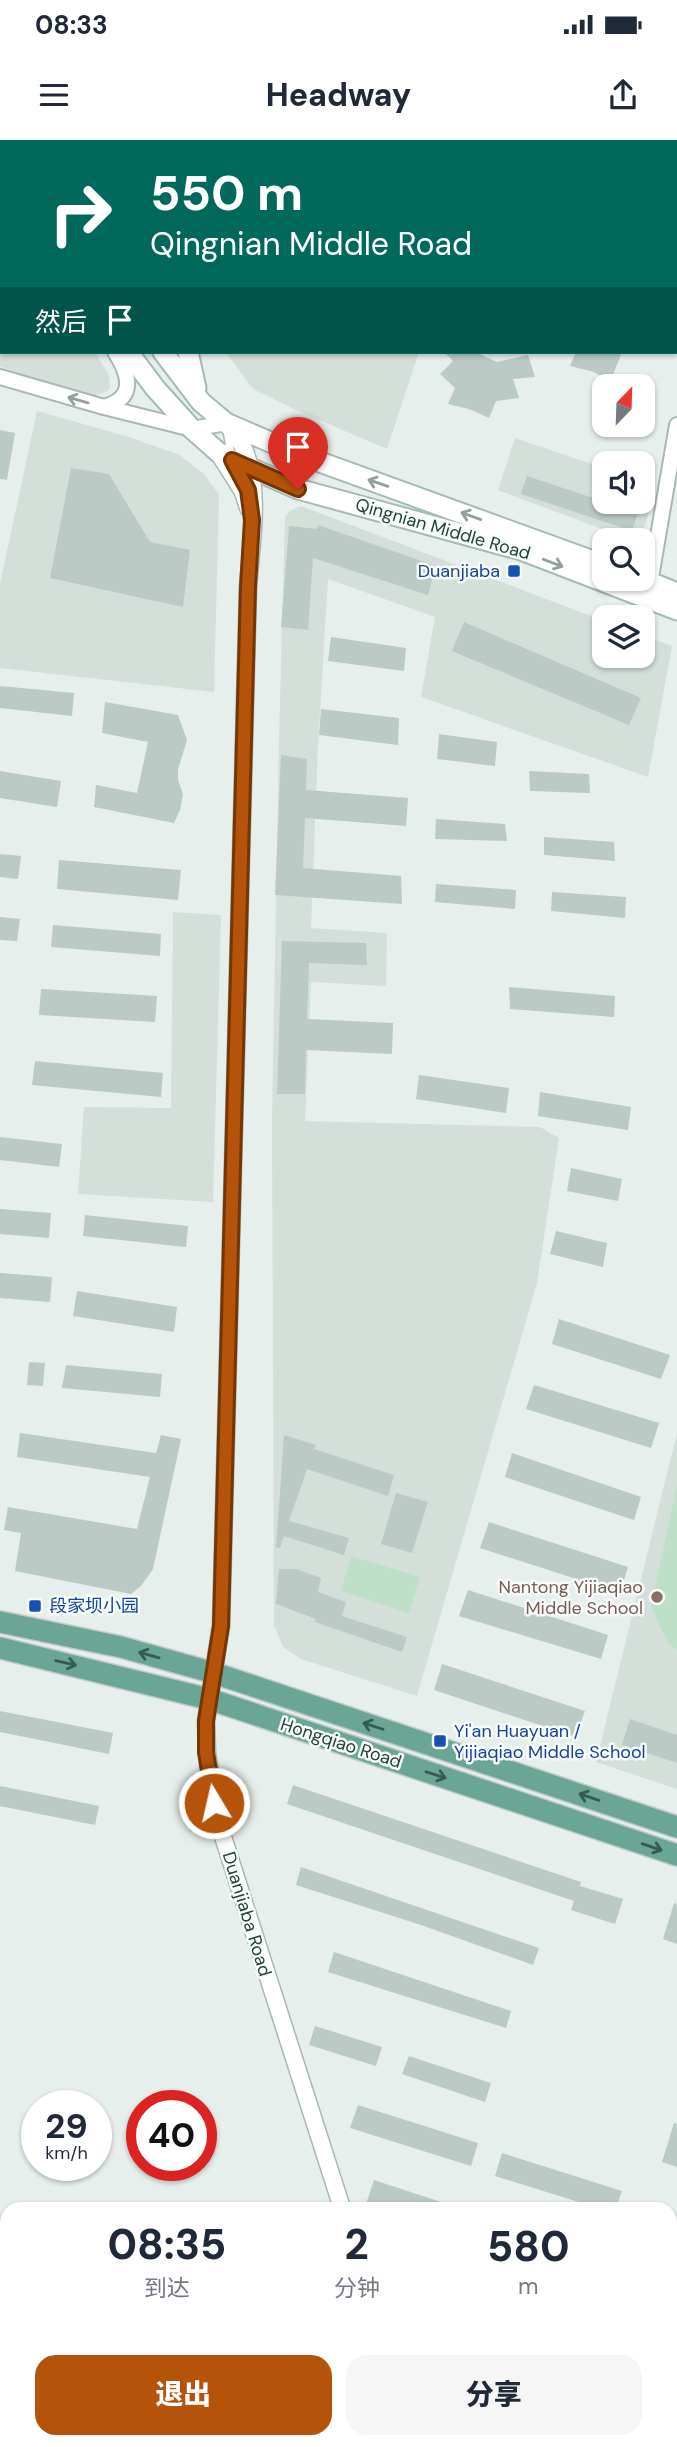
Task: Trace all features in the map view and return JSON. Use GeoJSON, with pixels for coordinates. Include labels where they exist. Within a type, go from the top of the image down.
{"type":"FeatureCollection","features":[{"type":"Feature","properties":{"kind":"main road","name":"Qingnian Middle Road"},"geometry":{"type":"LineString","coordinates":[[130,354],[191,429],[225,456],[298,489],[592,571]]}},
{"type":"Feature","properties":{"kind":"main road"},"geometry":{"type":"LineString","coordinates":[[163,354],[164,370],[173,397],[191,429]]}},
{"type":"Feature","properties":{"kind":"main road","name":"Qingnian Middle Road"},"geometry":{"type":"LineString","coordinates":[[165,354],[201,402],[226,423],[298,454],[592,561]]}},
{"type":"Feature","properties":{"kind":"main road"},"geometry":{"type":"LineString","coordinates":[[188,354],[192,377],[201,402]]}},
{"type":"Feature","properties":{"kind":"main road","name":"Qingnian Middle Road"},"geometry":{"type":"LineString","coordinates":[[655,589],[677,593]]}},
{"type":"Feature","properties":{"kind":"main road","name":"Qingnian Middle Road"},"geometry":{"type":"LineString","coordinates":[[652,591],[677,610]]}},
{"type":"Feature","properties":{"kind":"main road","name":"Hongqiao Road"},"geometry":{"type":"LineString","coordinates":[[0,1622],[121,1647],[214,1673],[677,1827]]}},
{"type":"Feature","properties":{"kind":"main road","name":"Hongqiao Road"},"geometry":{"type":"LineString","coordinates":[[0,1648],[209,1699],[677,1855]]}},
{"type":"Feature","properties":{"kind":"street"},"geometry":{"type":"LineString","coordinates":[[104,407],[118,401],[127,389],[128,380],[116,354]]}},
{"type":"Feature","properties":{"kind":"street"},"geometry":{"type":"LineString","coordinates":[[0,377],[191,429],[226,423]]}},
{"type":"Feature","properties":{"kind":"street","name":"Duanjiaba Road"},"geometry":{"type":"LineString","coordinates":[[226,423],[244,449],[252,476],[252,520],[248,587],[221,1626],[209,1699],[206,1752],[217,1818],[340,2202]]}},
{"type":"Feature","properties":{"kind":"street"},"geometry":{"type":"LineString","coordinates":[[655,544],[677,425]]}},
{"type":"Feature","properties":{"kind":"street","name":"Duanjiaba Road"},"geometry":{"type":"LineString","coordinates":[[225,456],[243,492],[252,520]]}},
{"type":"Feature","properties":{"kind":"lane","name":"Duanjiaba Road"},"geometry":{"type":"LineString","coordinates":[[225,456],[226,423]]}},
{"type":"Feature","properties":{"kind":"shaded area"},"geometry":{"type":"Polygon","coordinates":[[[0,354],[96,354],[109,375],[110,387],[108,391],[93,396],[0,367],[0,354]]]}},
{"type":"Feature","properties":{"kind":"shaded area"},"geometry":{"type":"Polygon","coordinates":[[[227,354],[418,354],[387,449],[253,389],[227,354]]]}},
{"type":"Feature","properties":{"kind":"shaded area"},"geometry":{"type":"Polygon","coordinates":[[[37,411],[126,436],[180,455],[205,475],[219,495],[214,692],[0,668],[0,584],[37,411]]]}},
{"type":"Feature","properties":{"kind":"shaded area"},"geometry":{"type":"Polygon","coordinates":[[[515,438],[592,464],[592,514],[648,514],[643,528],[600,528],[498,490],[515,438]]]}},
{"type":"Feature","properties":{"kind":"shaded area"},"geometry":{"type":"Polygon","coordinates":[[[301,506],[592,616],[592,668],[655,668],[655,640],[672,646],[648,777],[421,697],[435,617],[328,579],[311,928],[387,933],[386,986],[311,982],[305,1121],[540,1127],[559,1138],[537,1283],[417,1696],[301,1659],[283,1647],[274,1625],[272,1120],[285,517],[290,511],[301,506]]]}},
{"type":"Feature","properties":{"kind":"shaded area"},"geometry":{"type":"Polygon","coordinates":[[[173,912],[221,915],[213,1202],[78,1194],[84,1107],[171,1108],[173,912]]]}},
{"type":"Feature","properties":{"kind":"shaded area","name":"Nantong Yijiaqiao Middle School"},"geometry":{"type":"Polygon","coordinates":[[[677,1433],[677,1789],[596,1762],[677,1433]]]}},
{"type":"Feature","properties":{"kind":"green space"},"geometry":{"type":"Polygon","coordinates":[[[677,1485],[677,1650],[667,1642],[651,1606],[677,1485]]]}},
{"type":"Feature","properties":{"kind":"green space"},"geometry":{"type":"Polygon","coordinates":[[[351,1556],[420,1577],[409,1613],[341,1591],[351,1556]]]}},
{"type":"Feature","properties":{"kind":"building"},"geometry":{"type":"Polygon","coordinates":[[[446,354],[479,354],[497,362],[528,355],[535,377],[513,379],[519,398],[496,401],[489,418],[448,404],[455,388],[440,374],[453,361],[446,354]]]}},
{"type":"Feature","properties":{"kind":"building"},"geometry":{"type":"Polygon","coordinates":[[[575,354],[621,354],[613,374],[570,366],[575,354]]]}},
{"type":"Feature","properties":{"kind":"building"},"geometry":{"type":"Polygon","coordinates":[[[0,430],[15,433],[7,480],[0,479],[0,430]]]}},
{"type":"Feature","properties":{"kind":"building"},"geometry":{"type":"Polygon","coordinates":[[[71,468],[109,474],[150,542],[190,550],[183,607],[50,578],[71,468]]]}},
{"type":"Feature","properties":{"kind":"building"},"geometry":{"type":"Polygon","coordinates":[[[527,476],[592,498],[592,514],[638,514],[633,528],[623,528],[521,494],[527,476]]]}},
{"type":"Feature","properties":{"kind":"building"},"geometry":{"type":"Polygon","coordinates":[[[318,525],[436,566],[428,595],[313,558],[308,630],[281,627],[289,526],[317,529],[318,525]]]}},
{"type":"Feature","properties":{"kind":"building"},"geometry":{"type":"Polygon","coordinates":[[[464,622],[641,698],[629,725],[452,651],[464,622]]]}},
{"type":"Feature","properties":{"kind":"building"},"geometry":{"type":"Polygon","coordinates":[[[331,637],[406,648],[404,671],[328,661],[331,637]]]}},
{"type":"Feature","properties":{"kind":"building"},"geometry":{"type":"Polygon","coordinates":[[[0,686],[74,693],[72,716],[0,708],[0,686]]]}},
{"type":"Feature","properties":{"kind":"building"},"geometry":{"type":"Polygon","coordinates":[[[105,702],[178,715],[187,740],[178,769],[178,780],[183,794],[174,823],[94,807],[96,785],[137,793],[148,742],[102,733],[105,702]]]}},
{"type":"Feature","properties":{"kind":"building"},"geometry":{"type":"Polygon","coordinates":[[[321,709],[399,718],[398,745],[319,735],[321,709]]]}},
{"type":"Feature","properties":{"kind":"building"},"geometry":{"type":"Polygon","coordinates":[[[439,734],[497,742],[495,766],[437,759],[439,734]]]}},
{"type":"Feature","properties":{"kind":"building"},"geometry":{"type":"Polygon","coordinates":[[[281,755],[307,759],[306,790],[408,798],[406,826],[305,818],[303,868],[401,876],[402,904],[275,895],[281,755]]]}},
{"type":"Feature","properties":{"kind":"building"},"geometry":{"type":"Polygon","coordinates":[[[0,771],[61,781],[57,807],[0,798],[0,771]]]}},
{"type":"Feature","properties":{"kind":"building"},"geometry":{"type":"Polygon","coordinates":[[[529,771],[589,774],[590,793],[530,791],[529,771]]]}},
{"type":"Feature","properties":{"kind":"building"},"geometry":{"type":"Polygon","coordinates":[[[436,819],[505,824],[507,841],[435,839],[436,819]]]}},
{"type":"Feature","properties":{"kind":"building"},"geometry":{"type":"Polygon","coordinates":[[[544,837],[614,842],[615,861],[544,855],[544,837]]]}},
{"type":"Feature","properties":{"kind":"building"},"geometry":{"type":"Polygon","coordinates":[[[0,854],[21,856],[18,879],[0,877],[0,854]]]}},
{"type":"Feature","properties":{"kind":"building"},"geometry":{"type":"Polygon","coordinates":[[[59,860],[181,870],[178,900],[57,889],[59,860]]]}},
{"type":"Feature","properties":{"kind":"building"},"geometry":{"type":"Polygon","coordinates":[[[436,884],[516,890],[515,909],[435,902],[436,884]]]}},
{"type":"Feature","properties":{"kind":"building"},"geometry":{"type":"Polygon","coordinates":[[[552,892],[626,897],[625,918],[551,911],[552,892]]]}},
{"type":"Feature","properties":{"kind":"building"},"geometry":{"type":"Polygon","coordinates":[[[0,917],[20,919],[17,941],[0,940],[0,917]]]}},
{"type":"Feature","properties":{"kind":"building"},"geometry":{"type":"Polygon","coordinates":[[[53,925],[161,934],[160,956],[51,947],[53,925]]]}},
{"type":"Feature","properties":{"kind":"building"},"geometry":{"type":"Polygon","coordinates":[[[282,941],[366,943],[367,965],[309,963],[307,1019],[393,1023],[392,1054],[306,1050],[305,1094],[277,1094],[282,941]]]}},
{"type":"Feature","properties":{"kind":"building"},"geometry":{"type":"Polygon","coordinates":[[[509,987],[615,996],[614,1017],[510,1009],[509,987]]]}},
{"type":"Feature","properties":{"kind":"building"},"geometry":{"type":"Polygon","coordinates":[[[41,989],[157,996],[155,1022],[39,1015],[41,989]]]}},
{"type":"Feature","properties":{"kind":"building"},"geometry":{"type":"Polygon","coordinates":[[[35,1061],[163,1073],[161,1097],[32,1085],[35,1061]]]}},
{"type":"Feature","properties":{"kind":"building"},"geometry":{"type":"Polygon","coordinates":[[[419,1075],[509,1088],[506,1113],[416,1099],[419,1075]]]}},
{"type":"Feature","properties":{"kind":"building"},"geometry":{"type":"Polygon","coordinates":[[[540,1092],[631,1107],[628,1130],[538,1116],[540,1092]]]}},
{"type":"Feature","properties":{"kind":"building"},"geometry":{"type":"Polygon","coordinates":[[[0,1137],[62,1144],[59,1167],[0,1160],[0,1137]]]}},
{"type":"Feature","properties":{"kind":"building"},"geometry":{"type":"Polygon","coordinates":[[[571,1168],[622,1179],[618,1201],[567,1191],[571,1168]]]}},
{"type":"Feature","properties":{"kind":"building"},"geometry":{"type":"Polygon","coordinates":[[[0,1209],[51,1213],[49,1238],[0,1234],[0,1209]]]}},
{"type":"Feature","properties":{"kind":"building"},"geometry":{"type":"Polygon","coordinates":[[[85,1215],[188,1226],[186,1247],[83,1236],[85,1215]]]}},
{"type":"Feature","properties":{"kind":"building"},"geometry":{"type":"Polygon","coordinates":[[[556,1231],[607,1243],[603,1267],[550,1254],[556,1231]]]}},
{"type":"Feature","properties":{"kind":"building"},"geometry":{"type":"Polygon","coordinates":[[[0,1273],[52,1277],[50,1302],[0,1298],[0,1273]]]}},
{"type":"Feature","properties":{"kind":"building"},"geometry":{"type":"Polygon","coordinates":[[[77,1291],[177,1307],[174,1332],[73,1316],[77,1291]]]}},
{"type":"Feature","properties":{"kind":"building"},"geometry":{"type":"Polygon","coordinates":[[[559,1319],[670,1355],[661,1379],[552,1344],[559,1319]]]}},
{"type":"Feature","properties":{"kind":"building"},"geometry":{"type":"Polygon","coordinates":[[[29,1362],[45,1363],[43,1386],[27,1385],[29,1362]]]}},
{"type":"Feature","properties":{"kind":"building"},"geometry":{"type":"Polygon","coordinates":[[[66,1365],[162,1374],[160,1397],[62,1388],[66,1365]]]}},
{"type":"Feature","properties":{"kind":"building"},"geometry":{"type":"Polygon","coordinates":[[[534,1385],[659,1423],[651,1448],[526,1409],[534,1385]]]}},
{"type":"Feature","properties":{"kind":"building"},"geometry":{"type":"Polygon","coordinates":[[[20,1433],[156,1453],[161,1435],[181,1439],[153,1569],[141,1586],[131,1594],[15,1571],[21,1533],[4,1530],[8,1507],[137,1529],[150,1477],[17,1457],[20,1433]]]}},
{"type":"Feature","properties":{"kind":"building"},"geometry":{"type":"Polygon","coordinates":[[[284,1435],[316,1445],[314,1449],[394,1475],[388,1496],[307,1469],[289,1521],[349,1538],[344,1555],[284,1536],[280,1548],[276,1547],[284,1435]]]}},
{"type":"Feature","properties":{"kind":"building"},"geometry":{"type":"Polygon","coordinates":[[[512,1453],[641,1497],[634,1520],[505,1477],[512,1453]]]}},
{"type":"Feature","properties":{"kind":"building"},"geometry":{"type":"Polygon","coordinates":[[[396,1493],[428,1502],[412,1553],[381,1544],[396,1493]]]}},
{"type":"Feature","properties":{"kind":"building"},"geometry":{"type":"Polygon","coordinates":[[[489,1522],[628,1567],[620,1593],[480,1548],[489,1522]]]}},
{"type":"Feature","properties":{"kind":"building"},"geometry":{"type":"Polygon","coordinates":[[[279,1569],[296,1569],[321,1578],[318,1592],[346,1602],[342,1616],[407,1637],[402,1652],[315,1622],[316,1619],[276,1604],[279,1569]]]}},
{"type":"Feature","properties":{"kind":"building"},"geometry":{"type":"Polygon","coordinates":[[[468,1590],[608,1635],[601,1659],[459,1616],[468,1590]]]}},
{"type":"Feature","properties":{"kind":"building"},"geometry":{"type":"Polygon","coordinates":[[[442,1664],[585,1711],[576,1737],[434,1690],[442,1664]]]}},
{"type":"Feature","properties":{"kind":"building"},"geometry":{"type":"Polygon","coordinates":[[[0,1711],[113,1733],[109,1754],[0,1732],[0,1711]]]}},
{"type":"Feature","properties":{"kind":"building"},"geometry":{"type":"Polygon","coordinates":[[[630,1719],[677,1735],[677,1763],[622,1745],[630,1719]]]}},
{"type":"Feature","properties":{"kind":"building"},"geometry":{"type":"Polygon","coordinates":[[[293,1785],[581,1882],[580,1886],[623,1899],[615,1924],[571,1910],[574,1901],[287,1804],[293,1785]]]}},
{"type":"Feature","properties":{"kind":"building"},"geometry":{"type":"Polygon","coordinates":[[[0,1786],[99,1806],[95,1825],[0,1806],[0,1786]]]}},
{"type":"Feature","properties":{"kind":"building"},"geometry":{"type":"Polygon","coordinates":[[[301,1867],[539,1948],[533,1965],[296,1885],[301,1867]]]}},
{"type":"Feature","properties":{"kind":"building"},"geometry":{"type":"Polygon","coordinates":[[[674,1903],[677,1904],[677,1944],[663,1939],[674,1903]]]}},
{"type":"Feature","properties":{"kind":"building"},"geometry":{"type":"Polygon","coordinates":[[[334,1952],[511,2011],[506,2028],[328,1972],[334,1952]]]}},
{"type":"Feature","properties":{"kind":"building"},"geometry":{"type":"Polygon","coordinates":[[[315,2026],[382,2047],[376,2066],[309,2045],[315,2026]]]}},
{"type":"Feature","properties":{"kind":"building"},"geometry":{"type":"Polygon","coordinates":[[[409,2056],[491,2083],[485,2102],[402,2074],[409,2056]]]}},
{"type":"Feature","properties":{"kind":"building"},"geometry":{"type":"Polygon","coordinates":[[[358,2105],[478,2143],[471,2166],[350,2128],[358,2105]]]}},
{"type":"Feature","properties":{"kind":"building"},"geometry":{"type":"Polygon","coordinates":[[[674,2123],[677,2124],[677,2167],[662,2162],[674,2123]]]}},
{"type":"Feature","properties":{"kind":"building"},"geometry":{"type":"Polygon","coordinates":[[[502,2153],[622,2191],[618,2202],[579,2202],[495,2176],[502,2153]]]}},
{"type":"Feature","properties":{"kind":"building"},"geometry":{"type":"Polygon","coordinates":[[[374,2180],[441,2202],[367,2202],[374,2180]]]}},
{"type":"Feature","properties":{"kind":"place","name":"Duanjiaba"},"geometry":{"type":"Point","coordinates":[514,571]}},
{"type":"Feature","properties":{"kind":"place","name":"Nantong Yijiaqiao Middle School"},"geometry":{"type":"Point","coordinates":[657,1597]}},
{"type":"Feature","properties":{"kind":"place","name":"段家坝小园"},"geometry":{"type":"Point","coordinates":[35,1606]}},
{"type":"Feature","properties":{"kind":"place","name":"Yi'an Huayuan / Yijiaqiao Middle School"},"geometry":{"type":"Point","coordinates":[440,1741]}},
{"type":"Feature","properties":{"kind":"route"},"geometry":{"type":"LineString","coordinates":[[214,1803],[206,1752],[206,1721],[221,1626],[233,1122],[252,520],[248,490],[232,460],[298,489]]}}]}
